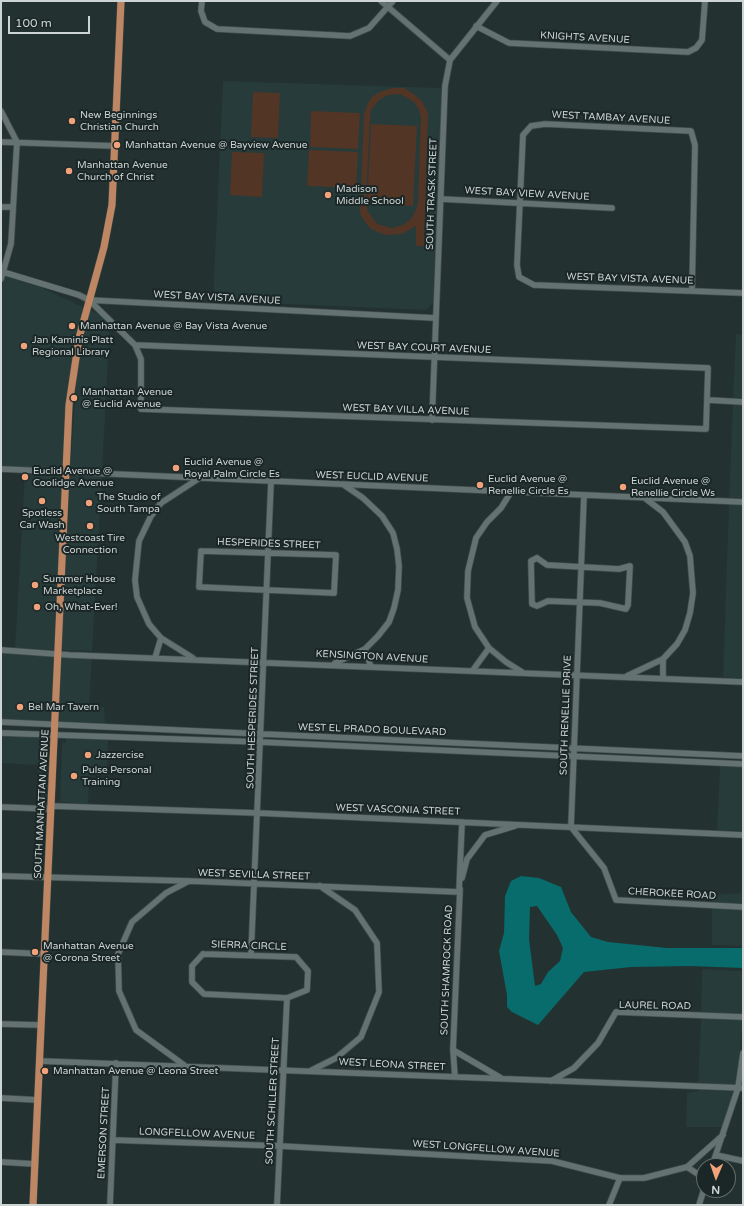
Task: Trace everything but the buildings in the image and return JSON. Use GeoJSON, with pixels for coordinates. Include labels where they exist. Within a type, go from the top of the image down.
{"type":"FeatureCollection","features":[{"type":"Feature","properties":{"kind":"main road","name":"SOUTH MANHATTAN AVENUE"},"geometry":{"type":"LineString","coordinates":[[33,1205],[70,391],[77,346],[112,205],[116,146],[120,1]]}},
{"type":"Feature","properties":{"kind":"street"},"geometry":{"type":"LineString","coordinates":[[202,1],[201,11],[205,22],[217,29],[350,36],[369,28],[392,1]]}},
{"type":"Feature","properties":{"kind":"street"},"geometry":{"type":"LineString","coordinates":[[381,1],[450,60],[497,1]]}},
{"type":"Feature","properties":{"kind":"street","name":"KNIGHTS AVENUE"},"geometry":{"type":"LineString","coordinates":[[476,26],[509,43],[688,52],[696,48],[702,40],[705,1]]}},
{"type":"Feature","properties":{"kind":"street","name":"SOUTH TRASK STREET"},"geometry":{"type":"LineString","coordinates":[[432,420],[445,86],[450,60]]}},
{"type":"Feature","properties":{"kind":"street"},"geometry":{"type":"LineString","coordinates":[[1,111],[17,142],[11,244],[1,280]]}},
{"type":"Feature","properties":{"kind":"street","name":"WEST TAMBAY AVENUE"},"geometry":{"type":"LineString","coordinates":[[521,203],[523,135],[531,126],[545,124],[691,131],[695,145],[692,290]]}},
{"type":"Feature","properties":{"kind":"street"},"geometry":{"type":"LineString","coordinates":[[1,142],[116,146]]}},
{"type":"Feature","properties":{"kind":"street","name":"WEST BAY VIEW AVENUE"},"geometry":{"type":"LineString","coordinates":[[441,199],[612,208]]}},
{"type":"Feature","properties":{"kind":"street","name":"WEST BAY VISTA AVENUE"},"geometry":{"type":"LineString","coordinates":[[521,203],[517,265],[519,277],[534,284],[743,293]]}},
{"type":"Feature","properties":{"kind":"street"},"geometry":{"type":"LineString","coordinates":[[1,207],[14,207]]}},
{"type":"Feature","properties":{"kind":"street","name":"WEST BAY VISTA AVENUE"},"geometry":{"type":"LineString","coordinates":[[3,272],[79,294],[89,300],[435,318]]}},
{"type":"Feature","properties":{"kind":"street"},"geometry":{"type":"LineString","coordinates":[[89,300],[135,345]]}},
{"type":"Feature","properties":{"kind":"street","name":"WEST BAY COURT AVENUE"},"geometry":{"type":"LineString","coordinates":[[135,345],[708,368],[708,400]]}},
{"type":"Feature","properties":{"kind":"street","name":"WEST BAY VILLA AVENUE"},"geometry":{"type":"LineString","coordinates":[[135,345],[141,359],[141,409],[706,430],[708,400]]}},
{"type":"Feature","properties":{"kind":"street"},"geometry":{"type":"LineString","coordinates":[[708,400],[743,402]]}},
{"type":"Feature","properties":{"kind":"street","name":"WEST EUCLID AVENUE"},"geometry":{"type":"LineString","coordinates":[[1,469],[198,479],[743,502]]}},
{"type":"Feature","properties":{"kind":"street"},"geometry":{"type":"LineString","coordinates":[[195,659],[161,638],[149,624],[137,597],[135,580],[139,540],[145,525],[160,503],[198,479]]}},
{"type":"Feature","properties":{"kind":"street","name":"SOUTH HESPERIDES STREET"},"geometry":{"type":"LineString","coordinates":[[251,955],[271,482]]}},
{"type":"Feature","properties":{"kind":"street"},"geometry":{"type":"LineString","coordinates":[[333,664],[365,649],[385,627],[394,608],[398,590],[397,549],[393,533],[382,516],[363,498],[343,485]]}},
{"type":"Feature","properties":{"kind":"street"},"geometry":{"type":"LineString","coordinates":[[511,492],[501,508],[487,522],[476,538],[468,572],[467,598],[475,627],[489,648],[506,662],[523,673]]}},
{"type":"Feature","properties":{"kind":"street","name":"SOUTH RENELLIE DRIVE"},"geometry":{"type":"LineString","coordinates":[[571,827],[584,495]]}},
{"type":"Feature","properties":{"kind":"street"},"geometry":{"type":"LineString","coordinates":[[625,677],[663,659],[677,644],[685,630],[690,613],[693,572],[690,556],[685,542],[663,512],[646,498]]}},
{"type":"Feature","properties":{"kind":"street","name":"HESPERIDES STREET"},"geometry":{"type":"LineString","coordinates":[[200,551],[336,555],[334,593],[266,590],[199,587],[200,551]]}},
{"type":"Feature","properties":{"kind":"street"},"geometry":{"type":"LineString","coordinates":[[537,558],[547,565],[581,567],[619,569],[630,566],[628,605],[626,609],[608,604],[548,601],[537,606],[532,604],[532,561],[537,558]]}},
{"type":"Feature","properties":{"kind":"street"},"geometry":{"type":"LineString","coordinates":[[155,658],[161,638]]}},
{"type":"Feature","properties":{"kind":"street"},"geometry":{"type":"LineString","coordinates":[[473,670],[489,648]]}},
{"type":"Feature","properties":{"kind":"street"},"geometry":{"type":"LineString","coordinates":[[365,649],[371,667]]}},
{"type":"Feature","properties":{"kind":"street","name":"KENSINGTON AVENUE"},"geometry":{"type":"LineString","coordinates":[[1,650],[58,654],[333,664],[371,667],[625,677],[663,677],[743,682]]}},
{"type":"Feature","properties":{"kind":"street"},"geometry":{"type":"LineString","coordinates":[[663,659],[663,677]]}},
{"type":"Feature","properties":{"kind":"street","name":"WEST EL PRADO BOULEVARD"},"geometry":{"type":"LineString","coordinates":[[1,722],[363,740],[465,743],[743,756]]}},
{"type":"Feature","properties":{"kind":"street"},"geometry":{"type":"LineString","coordinates":[[22,723],[22,734]]}},
{"type":"Feature","properties":{"kind":"street"},"geometry":{"type":"LineString","coordinates":[[88,736],[89,726]]}},
{"type":"Feature","properties":{"kind":"street"},"geometry":{"type":"LineString","coordinates":[[173,739],[174,730]]}},
{"type":"Feature","properties":{"kind":"street","name":"WEST EL PRADO BOULEVARD"},"geometry":{"type":"LineString","coordinates":[[1,733],[573,755],[743,764]]}},
{"type":"Feature","properties":{"kind":"street"},"geometry":{"type":"LineString","coordinates":[[363,740],[363,747]]}},
{"type":"Feature","properties":{"kind":"street"},"geometry":{"type":"LineString","coordinates":[[465,743],[465,751]]}},
{"type":"Feature","properties":{"kind":"street"},"geometry":{"type":"LineString","coordinates":[[651,759],[652,752]]}},
{"type":"Feature","properties":{"kind":"street","name":"WEST VASCONIA STREET"},"geometry":{"type":"LineString","coordinates":[[1,807],[258,813],[743,834]]}},
{"type":"Feature","properties":{"kind":"street","name":"SOUTH SHAMROCK ROAD"},"geometry":{"type":"LineString","coordinates":[[455,1077],[453,1050],[462,822]]}},
{"type":"Feature","properties":{"kind":"street","name":"SOUTH SHAMROCK ROAD"},"geometry":{"type":"LineString","coordinates":[[459,892],[467,859],[485,835],[521,824]]}},
{"type":"Feature","properties":{"kind":"street","name":"CHEROKEE ROAD"},"geometry":{"type":"LineString","coordinates":[[571,827],[604,868],[616,900],[743,907]]}},
{"type":"Feature","properties":{"kind":"street","name":"WEST SEVILLA STREET"},"geometry":{"type":"LineString","coordinates":[[1,876],[189,881],[459,892]]}},
{"type":"Feature","properties":{"kind":"street"},"geometry":{"type":"LineString","coordinates":[[184,1065],[136,1030],[119,991],[118,954],[132,922],[166,893],[189,881]]}},
{"type":"Feature","properties":{"kind":"street"},"geometry":{"type":"LineString","coordinates":[[312,1071],[336,1058],[361,1037],[379,992],[377,943],[355,910],[320,886]]}},
{"type":"Feature","properties":{"kind":"street"},"geometry":{"type":"LineString","coordinates":[[1,952],[44,954]]}},
{"type":"Feature","properties":{"kind":"street","name":"SIERRA CIRCLE"},"geometry":{"type":"LineString","coordinates":[[203,954],[296,958],[308,971],[307,990],[287,998],[204,994],[192,982],[192,966],[203,954]]}},
{"type":"Feature","properties":{"kind":"street","name":"SOUTH SCHILLER STREET"},"geometry":{"type":"LineString","coordinates":[[277,1205],[287,998]]}},
{"type":"Feature","properties":{"kind":"street","name":"LAUREL ROAD"},"geometry":{"type":"LineString","coordinates":[[550,1081],[574,1068],[598,1043],[616,1012],[743,1017]]}},
{"type":"Feature","properties":{"kind":"street"},"geometry":{"type":"LineString","coordinates":[[1,1024],[41,1025]]}},
{"type":"Feature","properties":{"kind":"street","name":"SOUTH SHAMROCK ROAD"},"geometry":{"type":"LineString","coordinates":[[453,1050],[503,1080]]}},
{"type":"Feature","properties":{"kind":"street"},"geometry":{"type":"LineString","coordinates":[[715,1158],[741,1088],[743,1053]]}},
{"type":"Feature","properties":{"kind":"street","name":"WEST LEONA STREET"},"geometry":{"type":"LineString","coordinates":[[40,1060],[116,1062],[503,1080],[741,1088]]}},
{"type":"Feature","properties":{"kind":"street","name":"EMERSON STREET"},"geometry":{"type":"LineString","coordinates":[[110,1205],[116,1062]]}},
{"type":"Feature","properties":{"kind":"street"},"geometry":{"type":"LineString","coordinates":[[1,1098],[38,1100]]}},
{"type":"Feature","properties":{"kind":"street","name":"WEST LONGFELLOW AVENUE"},"geometry":{"type":"LineString","coordinates":[[280,1146],[552,1161],[620,1178],[644,1178],[687,1167],[723,1135]]}},
{"type":"Feature","properties":{"kind":"street","name":"LONGFELLOW AVENUE"},"geometry":{"type":"LineString","coordinates":[[113,1140],[280,1146]]}},
{"type":"Feature","properties":{"kind":"street"},"geometry":{"type":"LineString","coordinates":[[716,1155],[743,1162]]}},
{"type":"Feature","properties":{"kind":"street"},"geometry":{"type":"LineString","coordinates":[[1,1162],[35,1164]]}},
{"type":"Feature","properties":{"kind":"street"},"geometry":{"type":"LineString","coordinates":[[687,1167],[696,1172]]}},
{"type":"Feature","properties":{"kind":"street"},"geometry":{"type":"LineString","coordinates":[[609,1205],[620,1178]]}},
{"type":"Feature","properties":{"kind":"shaded area","name":"Madison Middle School"},"geometry":{"type":"Polygon","coordinates":[[[223,81],[440,88],[442,90],[433,303],[426,310],[213,301],[223,81]]]}},
{"type":"Feature","properties":{"kind":"shaded area"},"geometry":{"type":"Polygon","coordinates":[[[392,88],[404,88],[422,101],[428,113],[424,246],[416,246],[416,226],[402,234],[385,235],[371,229],[360,214],[364,114],[368,103],[373,96],[392,88]],[[400,94],[388,95],[379,100],[371,110],[366,202],[367,210],[377,224],[392,228],[403,225],[411,219],[418,203],[421,117],[414,102],[400,94]]]}},
{"type":"Feature","properties":{"kind":"shaded area"},"geometry":{"type":"Polygon","coordinates":[[[253,92],[280,93],[278,138],[251,137],[253,92]]]}},
{"type":"Feature","properties":{"kind":"shaded area"},"geometry":{"type":"Polygon","coordinates":[[[311,111],[360,113],[358,149],[310,147],[311,111]]]}},
{"type":"Feature","properties":{"kind":"shaded area"},"geometry":{"type":"Polygon","coordinates":[[[371,124],[417,126],[413,206],[367,204],[371,124]]]}},
{"type":"Feature","properties":{"kind":"shaded area"},"geometry":{"type":"Polygon","coordinates":[[[309,150],[358,152],[356,188],[307,186],[309,150]]]}},
{"type":"Feature","properties":{"kind":"shaded area"},"geometry":{"type":"Polygon","coordinates":[[[232,152],[264,153],[262,197],[230,195],[232,152]]]}},
{"type":"Feature","properties":{"kind":"shaded area"},"geometry":{"type":"Polygon","coordinates":[[[5,276],[40,287],[85,308],[65,469],[1,466],[1,290],[5,276]]]}},
{"type":"Feature","properties":{"kind":"shaded area"},"geometry":{"type":"Polygon","coordinates":[[[90,310],[100,315],[110,325],[102,471],[70,469],[78,360],[90,310]]]}},
{"type":"Feature","properties":{"kind":"shaded area"},"geometry":{"type":"Polygon","coordinates":[[[736,334],[743,335],[743,399],[733,398],[736,334]]]}},
{"type":"Feature","properties":{"kind":"shaded area"},"geometry":{"type":"Polygon","coordinates":[[[733,405],[743,405],[743,499],[729,498],[733,405]]]}},
{"type":"Feature","properties":{"kind":"shaded area"},"geometry":{"type":"Polygon","coordinates":[[[25,474],[64,476],[56,650],[15,648],[25,474]]]}},
{"type":"Feature","properties":{"kind":"shaded area"},"geometry":{"type":"Polygon","coordinates":[[[70,476],[102,477],[92,651],[61,650],[70,476]]]}},
{"type":"Feature","properties":{"kind":"shaded area"},"geometry":{"type":"Polygon","coordinates":[[[729,505],[743,505],[743,679],[723,677],[729,505]]]}},
{"type":"Feature","properties":{"kind":"shaded area"},"geometry":{"type":"Polygon","coordinates":[[[1,653],[55,656],[53,721],[1,719],[1,653]]]}},
{"type":"Feature","properties":{"kind":"shaded area"},"geometry":{"type":"Polygon","coordinates":[[[61,656],[92,658],[89,705],[104,707],[105,723],[59,721],[61,656]]]}},
{"type":"Feature","properties":{"kind":"shaded area"},"geometry":{"type":"Polygon","coordinates":[[[1,736],[52,738],[48,806],[39,806],[38,765],[1,763],[1,736]]]}},
{"type":"Feature","properties":{"kind":"shaded area"},"geometry":{"type":"Polygon","coordinates":[[[99,738],[108,738],[107,772],[90,771],[88,804],[60,802],[62,742],[66,743],[66,739],[95,740],[99,738]]]}},
{"type":"Feature","properties":{"kind":"shaded area"},"geometry":{"type":"Polygon","coordinates":[[[720,766],[743,767],[743,831],[717,830],[720,766]]]}},
{"type":"Feature","properties":{"kind":"shaded area"},"geometry":{"type":"Polygon","coordinates":[[[743,855],[743,904],[712,902],[712,895],[741,893],[743,855]]]}},
{"type":"Feature","properties":{"kind":"shaded area"},"geometry":{"type":"Polygon","coordinates":[[[712,908],[743,910],[743,946],[712,945],[712,908]]]}},
{"type":"Feature","properties":{"kind":"shaded area"},"geometry":{"type":"Polygon","coordinates":[[[702,969],[743,971],[743,1014],[701,1012],[702,969]]]}},
{"type":"Feature","properties":{"kind":"shaded area"},"geometry":{"type":"Polygon","coordinates":[[[701,1018],[743,1020],[736,1085],[698,1083],[701,1018]]]}},
{"type":"Feature","properties":{"kind":"shaded area"},"geometry":{"type":"Polygon","coordinates":[[[698,1090],[734,1091],[722,1127],[686,1127],[687,1093],[698,1090]]]}},
{"type":"Feature","properties":{"kind":"water"},"geometry":{"type":"Polygon","coordinates":[[[521,876],[539,878],[561,887],[571,912],[591,937],[608,942],[667,948],[743,948],[743,968],[690,966],[631,967],[584,972],[538,1025],[512,1012],[507,1007],[507,995],[499,951],[504,933],[505,896],[511,881],[521,876]],[[537,906],[530,907],[529,939],[535,986],[541,984],[548,972],[560,961],[563,948],[557,935],[537,906]]]}},
{"type":"Feature","properties":{"kind":"place","name":"New Beginnings Christian Church"},"geometry":{"type":"Point","coordinates":[72,121]}},
{"type":"Feature","properties":{"kind":"place","name":"Manhattan Avenue @ Bayview Avenue"},"geometry":{"type":"Point","coordinates":[117,145]}},
{"type":"Feature","properties":{"kind":"place","name":"Manhattan Avenue Church of Christ"},"geometry":{"type":"Point","coordinates":[69,171]}},
{"type":"Feature","properties":{"kind":"place","name":"Madison Middle School"},"geometry":{"type":"Point","coordinates":[328,195]}},
{"type":"Feature","properties":{"kind":"place","name":"Manhattan Avenue @ Bay Vista Avenue"},"geometry":{"type":"Point","coordinates":[72,326]}},
{"type":"Feature","properties":{"kind":"place","name":"Jan Kaminis Platt Regional Library"},"geometry":{"type":"Point","coordinates":[24,346]}},
{"type":"Feature","properties":{"kind":"place","name":"Manhattan Avenue @ Euclid Avenue"},"geometry":{"type":"Point","coordinates":[74,398]}},
{"type":"Feature","properties":{"kind":"place","name":"Euclid Avenue @ Royal Palm Circle Es"},"geometry":{"type":"Point","coordinates":[176,468]}},
{"type":"Feature","properties":{"kind":"place","name":"Euclid Avenue @ Coolidge Avenue"},"geometry":{"type":"Point","coordinates":[25,477]}},
{"type":"Feature","properties":{"kind":"place","name":"Euclid Avenue @ Renellie Circle Es"},"geometry":{"type":"Point","coordinates":[480,485]}},
{"type":"Feature","properties":{"kind":"place","name":"Euclid Avenue @ Renellie Circle Ws"},"geometry":{"type":"Point","coordinates":[623,487]}},
{"type":"Feature","properties":{"kind":"place","name":"Spotless Car Wash"},"geometry":{"type":"Point","coordinates":[42,501]}},
{"type":"Feature","properties":{"kind":"place","name":"The Studio of South Tampa"},"geometry":{"type":"Point","coordinates":[89,503]}},
{"type":"Feature","properties":{"kind":"place","name":"Westcoast Tire Connection"},"geometry":{"type":"Point","coordinates":[90,526]}},
{"type":"Feature","properties":{"kind":"place","name":"Summer House Marketplace"},"geometry":{"type":"Point","coordinates":[35,585]}},
{"type":"Feature","properties":{"kind":"place","name":"Oh, What-Ever!"},"geometry":{"type":"Point","coordinates":[37,607]}},
{"type":"Feature","properties":{"kind":"place","name":"Bel Mar Tavern"},"geometry":{"type":"Point","coordinates":[20,707]}},
{"type":"Feature","properties":{"kind":"place","name":"Jazzercise"},"geometry":{"type":"Point","coordinates":[88,755]}},
{"type":"Feature","properties":{"kind":"place","name":"Pulse Personal Training"},"geometry":{"type":"Point","coordinates":[74,776]}},
{"type":"Feature","properties":{"kind":"place","name":"Manhattan Avenue @ Corona Street"},"geometry":{"type":"Point","coordinates":[35,952]}},
{"type":"Feature","properties":{"kind":"place","name":"Manhattan Avenue @ Leona Street"},"geometry":{"type":"Point","coordinates":[45,1071]}}]}
